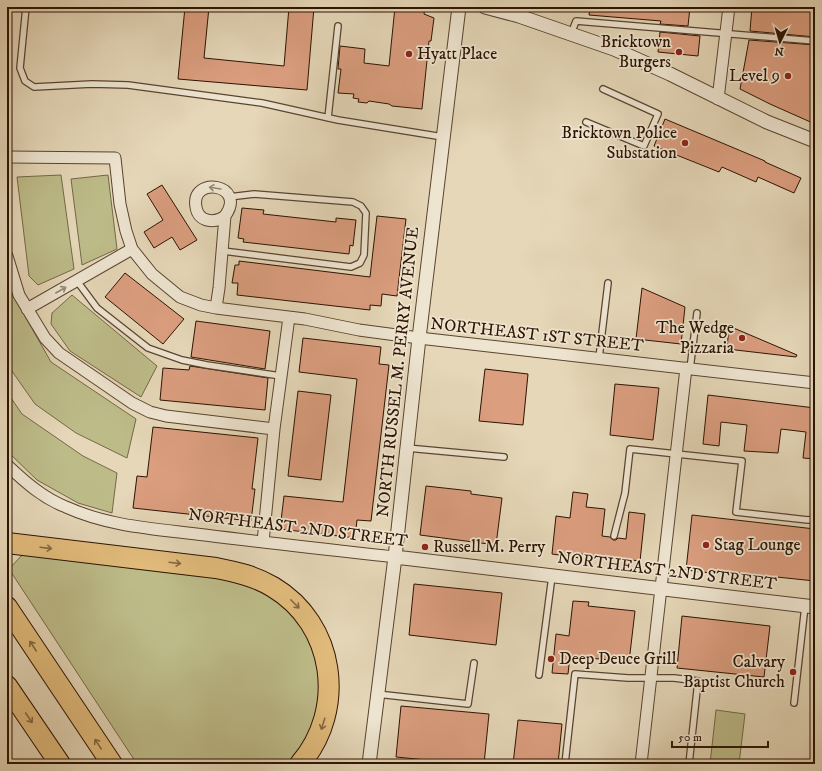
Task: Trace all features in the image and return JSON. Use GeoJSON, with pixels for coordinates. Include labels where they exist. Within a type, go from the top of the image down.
{"type":"FeatureCollection","features":[{"type":"Feature","properties":{"kind":"highway"},"geometry":{"type":"LineString","coordinates":[[7,543],[216,568],[255,578],[284,594],[295,604],[314,628],[327,661],[329,679],[328,699],[320,732],[300,764]]}},
{"type":"Feature","properties":{"kind":"highway"},"geometry":{"type":"LineString","coordinates":[[7,607],[112,763]]}},
{"type":"Feature","properties":{"kind":"highway"},"geometry":{"type":"LineString","coordinates":[[7,686],[60,764]]}},
{"type":"Feature","properties":{"kind":"street","name":"NORTH RUSSEL M. PERRY AVENUE"},"geometry":{"type":"LineString","coordinates":[[369,764],[395,557],[419,338],[459,7]]}},
{"type":"Feature","properties":{"kind":"street"},"geometry":{"type":"LineString","coordinates":[[485,7],[519,16],[614,49],[670,74],[766,122],[815,141]]}},
{"type":"Feature","properties":{"kind":"street"},"geometry":{"type":"LineString","coordinates":[[718,99],[729,7]]}},
{"type":"Feature","properties":{"kind":"street","name":"NORTHEAST 1ST STREET"},"geometry":{"type":"LineString","coordinates":[[7,157],[115,158],[120,204],[132,249],[152,274],[180,297],[201,305],[305,319],[359,330],[419,338],[815,383]]}},
{"type":"Feature","properties":{"kind":"street"},"geometry":{"type":"LineString","coordinates":[[207,187],[216,187],[224,190],[229,197],[230,203],[229,211],[225,216],[220,220],[212,222],[206,220],[197,212],[195,206],[196,199],[200,192],[207,187]]}},
{"type":"Feature","properties":{"kind":"street"},"geometry":{"type":"LineString","coordinates":[[216,308],[223,252],[225,216]]}},
{"type":"Feature","properties":{"kind":"street"},"geometry":{"type":"LineString","coordinates":[[28,309],[132,249]]}},
{"type":"Feature","properties":{"kind":"street"},"geometry":{"type":"LineString","coordinates":[[7,256],[19,295],[45,338],[59,353],[132,404],[150,412],[166,416],[274,429]]}},
{"type":"Feature","properties":{"kind":"street"},"geometry":{"type":"LineString","coordinates":[[263,542],[274,429],[289,317]]}},
{"type":"Feature","properties":{"kind":"street"},"geometry":{"type":"LineString","coordinates":[[641,764],[660,589],[688,368]]}},
{"type":"Feature","properties":{"kind":"street","name":"NORTHEAST 2ND STREET"},"geometry":{"type":"LineString","coordinates":[[7,465],[28,485],[44,495],[65,507],[104,521],[146,528],[810,606]]}},
{"type":"Feature","properties":{"kind":"lane"},"geometry":{"type":"LineString","coordinates":[[26,7],[20,68],[25,81],[34,87],[92,84],[128,85],[262,103],[328,118],[443,137]]}},
{"type":"Feature","properties":{"kind":"lane"},"geometry":{"type":"LineString","coordinates":[[571,34],[576,21],[815,40]]}},
{"type":"Feature","properties":{"kind":"lane"},"geometry":{"type":"LineString","coordinates":[[328,118],[338,26]]}},
{"type":"Feature","properties":{"kind":"lane"},"geometry":{"type":"LineString","coordinates":[[586,122],[644,146],[658,114],[603,89]]}},
{"type":"Feature","properties":{"kind":"lane"},"geometry":{"type":"LineString","coordinates":[[223,252],[351,267],[360,263],[364,255],[366,213],[361,206],[354,202],[254,194],[229,197]]}},
{"type":"Feature","properties":{"kind":"lane"},"geometry":{"type":"LineString","coordinates":[[77,281],[98,308],[148,348],[182,360],[281,376]]}},
{"type":"Feature","properties":{"kind":"lane"},"geometry":{"type":"LineString","coordinates":[[599,358],[608,283]]}},
{"type":"Feature","properties":{"kind":"lane"},"geometry":{"type":"LineString","coordinates":[[688,368],[697,313]]}},
{"type":"Feature","properties":{"kind":"lane"},"geometry":{"type":"LineString","coordinates":[[407,448],[504,457]]}},
{"type":"Feature","properties":{"kind":"lane"},"geometry":{"type":"LineString","coordinates":[[614,536],[625,493],[630,449],[742,461],[736,512],[808,520],[815,519]]}},
{"type":"Feature","properties":{"kind":"lane"},"geometry":{"type":"LineString","coordinates":[[538,675],[552,576]]}},
{"type":"Feature","properties":{"kind":"lane"},"geometry":{"type":"LineString","coordinates":[[794,702],[810,606]]}},
{"type":"Feature","properties":{"kind":"lane"},"geometry":{"type":"LineString","coordinates":[[377,694],[468,704],[474,663]]}},
{"type":"Feature","properties":{"kind":"lane"},"geometry":{"type":"LineString","coordinates":[[565,764],[575,674],[674,678],[698,681],[689,764]]}},
{"type":"Feature","properties":{"kind":"shaded area"},"geometry":{"type":"Polygon","coordinates":[[[61,175],[74,269],[38,285],[29,276],[17,177],[61,175]]]}},
{"type":"Feature","properties":{"kind":"shaded area"},"geometry":{"type":"Polygon","coordinates":[[[108,175],[117,249],[82,265],[71,179],[108,175]]]}},
{"type":"Feature","properties":{"kind":"shaded area"},"geometry":{"type":"Polygon","coordinates":[[[7,280],[18,304],[51,362],[136,419],[127,458],[76,433],[35,404],[7,364],[7,280]]]}},
{"type":"Feature","properties":{"kind":"shaded area"},"geometry":{"type":"Polygon","coordinates":[[[72,295],[157,366],[141,397],[70,351],[51,324],[52,313],[72,295]]]}},
{"type":"Feature","properties":{"kind":"shaded area"},"geometry":{"type":"Polygon","coordinates":[[[7,392],[22,414],[83,456],[117,473],[112,513],[78,503],[37,480],[7,451],[7,392]]]}},
{"type":"Feature","properties":{"kind":"shaded area"},"geometry":{"type":"Polygon","coordinates":[[[23,554],[244,580],[279,599],[307,631],[321,670],[315,726],[291,764],[137,764],[9,569],[23,554]]]}},
{"type":"Feature","properties":{"kind":"shaded area"},"geometry":{"type":"Polygon","coordinates":[[[716,710],[745,714],[739,764],[710,764],[716,710]]]}},
{"type":"Feature","properties":{"kind":"building"},"geometry":{"type":"Polygon","coordinates":[[[185,7],[209,7],[204,58],[284,66],[289,7],[314,7],[307,90],[178,79],[185,7]]]}},
{"type":"Feature","properties":{"kind":"building","name":"Hyatt Place"},"geometry":{"type":"Polygon","coordinates":[[[395,7],[425,7],[424,14],[434,18],[431,41],[429,41],[422,109],[392,106],[389,104],[369,101],[367,103],[358,102],[359,99],[353,98],[354,94],[338,93],[341,69],[338,69],[340,46],[365,49],[364,63],[389,66],[395,7]]]}},
{"type":"Feature","properties":{"kind":"building"},"geometry":{"type":"Polygon","coordinates":[[[590,7],[690,7],[688,26],[660,24],[661,21],[589,15],[590,7]]]}},
{"type":"Feature","properties":{"kind":"building"},"geometry":{"type":"Polygon","coordinates":[[[752,7],[815,7],[815,37],[750,31],[752,7]]]}},
{"type":"Feature","properties":{"kind":"building"},"geometry":{"type":"Polygon","coordinates":[[[660,32],[700,36],[698,56],[658,52],[660,32]]]}},
{"type":"Feature","properties":{"kind":"building"},"geometry":{"type":"Polygon","coordinates":[[[749,40],[815,45],[815,124],[740,89],[749,40]]]}},
{"type":"Feature","properties":{"kind":"building"},"geometry":{"type":"Polygon","coordinates":[[[665,119],[765,161],[801,178],[794,193],[758,177],[756,182],[722,167],[719,172],[654,146],[665,119]]]}},
{"type":"Feature","properties":{"kind":"building"},"geometry":{"type":"Polygon","coordinates":[[[162,185],[197,240],[180,250],[172,237],[154,248],[144,232],[163,220],[147,194],[162,185]]]}},
{"type":"Feature","properties":{"kind":"building"},"geometry":{"type":"Polygon","coordinates":[[[242,208],[264,210],[263,214],[336,222],[336,218],[356,220],[353,246],[350,245],[349,254],[243,242],[244,239],[238,238],[242,208]]]}},
{"type":"Feature","properties":{"kind":"building"},"geometry":{"type":"Polygon","coordinates":[[[377,216],[406,219],[397,296],[382,294],[381,306],[370,305],[370,310],[237,295],[238,283],[232,283],[235,265],[239,265],[239,261],[370,277],[377,216]]]}},
{"type":"Feature","properties":{"kind":"building"},"geometry":{"type":"Polygon","coordinates":[[[125,273],[184,319],[163,344],[105,297],[125,273]]]}},
{"type":"Feature","properties":{"kind":"building"},"geometry":{"type":"Polygon","coordinates":[[[642,288],[685,307],[681,344],[636,339],[642,288]]]}},
{"type":"Feature","properties":{"kind":"building"},"geometry":{"type":"Polygon","coordinates":[[[196,321],[270,331],[265,369],[191,357],[196,321]]]}},
{"type":"Feature","properties":{"kind":"building","name":"The Wedge Pizzaria"},"geometry":{"type":"Polygon","coordinates":[[[729,326],[797,355],[796,357],[727,349],[729,326]]]}},
{"type":"Feature","properties":{"kind":"building"},"geometry":{"type":"Polygon","coordinates":[[[303,338],[381,347],[379,364],[389,365],[371,521],[357,520],[355,538],[280,529],[284,496],[343,502],[357,379],[299,372],[303,338]]]}},
{"type":"Feature","properties":{"kind":"building"},"geometry":{"type":"Polygon","coordinates":[[[190,366],[268,378],[265,410],[160,400],[163,368],[189,370],[190,366]]]}},
{"type":"Feature","properties":{"kind":"building"},"geometry":{"type":"Polygon","coordinates":[[[485,369],[528,374],[523,425],[479,421],[485,369]]]}},
{"type":"Feature","properties":{"kind":"building"},"geometry":{"type":"Polygon","coordinates":[[[615,384],[659,388],[653,440],[610,435],[615,384]]]}},
{"type":"Feature","properties":{"kind":"building"},"geometry":{"type":"Polygon","coordinates":[[[298,391],[331,395],[321,480],[288,476],[298,391]]]}},
{"type":"Feature","properties":{"kind":"building"},"geometry":{"type":"Polygon","coordinates":[[[708,395],[815,408],[815,459],[803,458],[806,432],[781,429],[778,453],[744,451],[747,425],[721,422],[719,446],[703,444],[708,395]]]}},
{"type":"Feature","properties":{"kind":"building"},"geometry":{"type":"Polygon","coordinates":[[[153,427],[258,438],[252,489],[255,489],[251,521],[133,508],[137,476],[147,477],[153,427]]]}},
{"type":"Feature","properties":{"kind":"building"},"geometry":{"type":"Polygon","coordinates":[[[426,486],[471,491],[471,494],[502,498],[496,545],[420,535],[426,486]]]}},
{"type":"Feature","properties":{"kind":"building"},"geometry":{"type":"Polygon","coordinates":[[[573,492],[588,494],[586,507],[605,509],[602,536],[610,537],[613,540],[618,538],[626,539],[629,512],[645,514],[640,561],[581,554],[580,558],[552,554],[556,516],[570,518],[573,492]]]}},
{"type":"Feature","properties":{"kind":"building"},"geometry":{"type":"Polygon","coordinates":[[[692,515],[815,529],[815,581],[719,571],[719,574],[686,570],[692,515]]]}},
{"type":"Feature","properties":{"kind":"building"},"geometry":{"type":"Polygon","coordinates":[[[414,584],[502,593],[496,645],[409,635],[414,584]]]}},
{"type":"Feature","properties":{"kind":"building"},"geometry":{"type":"Polygon","coordinates":[[[573,601],[589,602],[588,606],[635,611],[629,662],[570,656],[568,674],[552,673],[556,634],[569,636],[573,601]]]}},
{"type":"Feature","properties":{"kind":"building"},"geometry":{"type":"Polygon","coordinates":[[[682,616],[770,626],[764,677],[677,668],[682,616]]]}},
{"type":"Feature","properties":{"kind":"building"},"geometry":{"type":"Polygon","coordinates":[[[401,706],[489,714],[484,764],[467,764],[396,757],[401,706]]]}},
{"type":"Feature","properties":{"kind":"building"},"geometry":{"type":"Polygon","coordinates":[[[518,720],[562,724],[558,764],[513,764],[518,720]]]}},
{"type":"Feature","properties":{"kind":"place","name":"Bricktown Burgers"},"geometry":{"type":"Point","coordinates":[679,52]}},
{"type":"Feature","properties":{"kind":"place","name":"Hyatt Place"},"geometry":{"type":"Point","coordinates":[409,54]}},
{"type":"Feature","properties":{"kind":"place","name":"Level 9"},"geometry":{"type":"Point","coordinates":[788,76]}},
{"type":"Feature","properties":{"kind":"place","name":"Bricktown Police Substation"},"geometry":{"type":"Point","coordinates":[685,143]}},
{"type":"Feature","properties":{"kind":"place","name":"The Wedge Pizzaria"},"geometry":{"type":"Point","coordinates":[742,338]}},
{"type":"Feature","properties":{"kind":"place","name":"Stag Lounge"},"geometry":{"type":"Point","coordinates":[706,545]}},
{"type":"Feature","properties":{"kind":"place","name":"Russell M. Perry"},"geometry":{"type":"Point","coordinates":[425,547]}},
{"type":"Feature","properties":{"kind":"place","name":"Deep Deuce Grill"},"geometry":{"type":"Point","coordinates":[551,659]}},
{"type":"Feature","properties":{"kind":"place","name":"Calvary Baptist Church"},"geometry":{"type":"Point","coordinates":[793,672]}}]}
